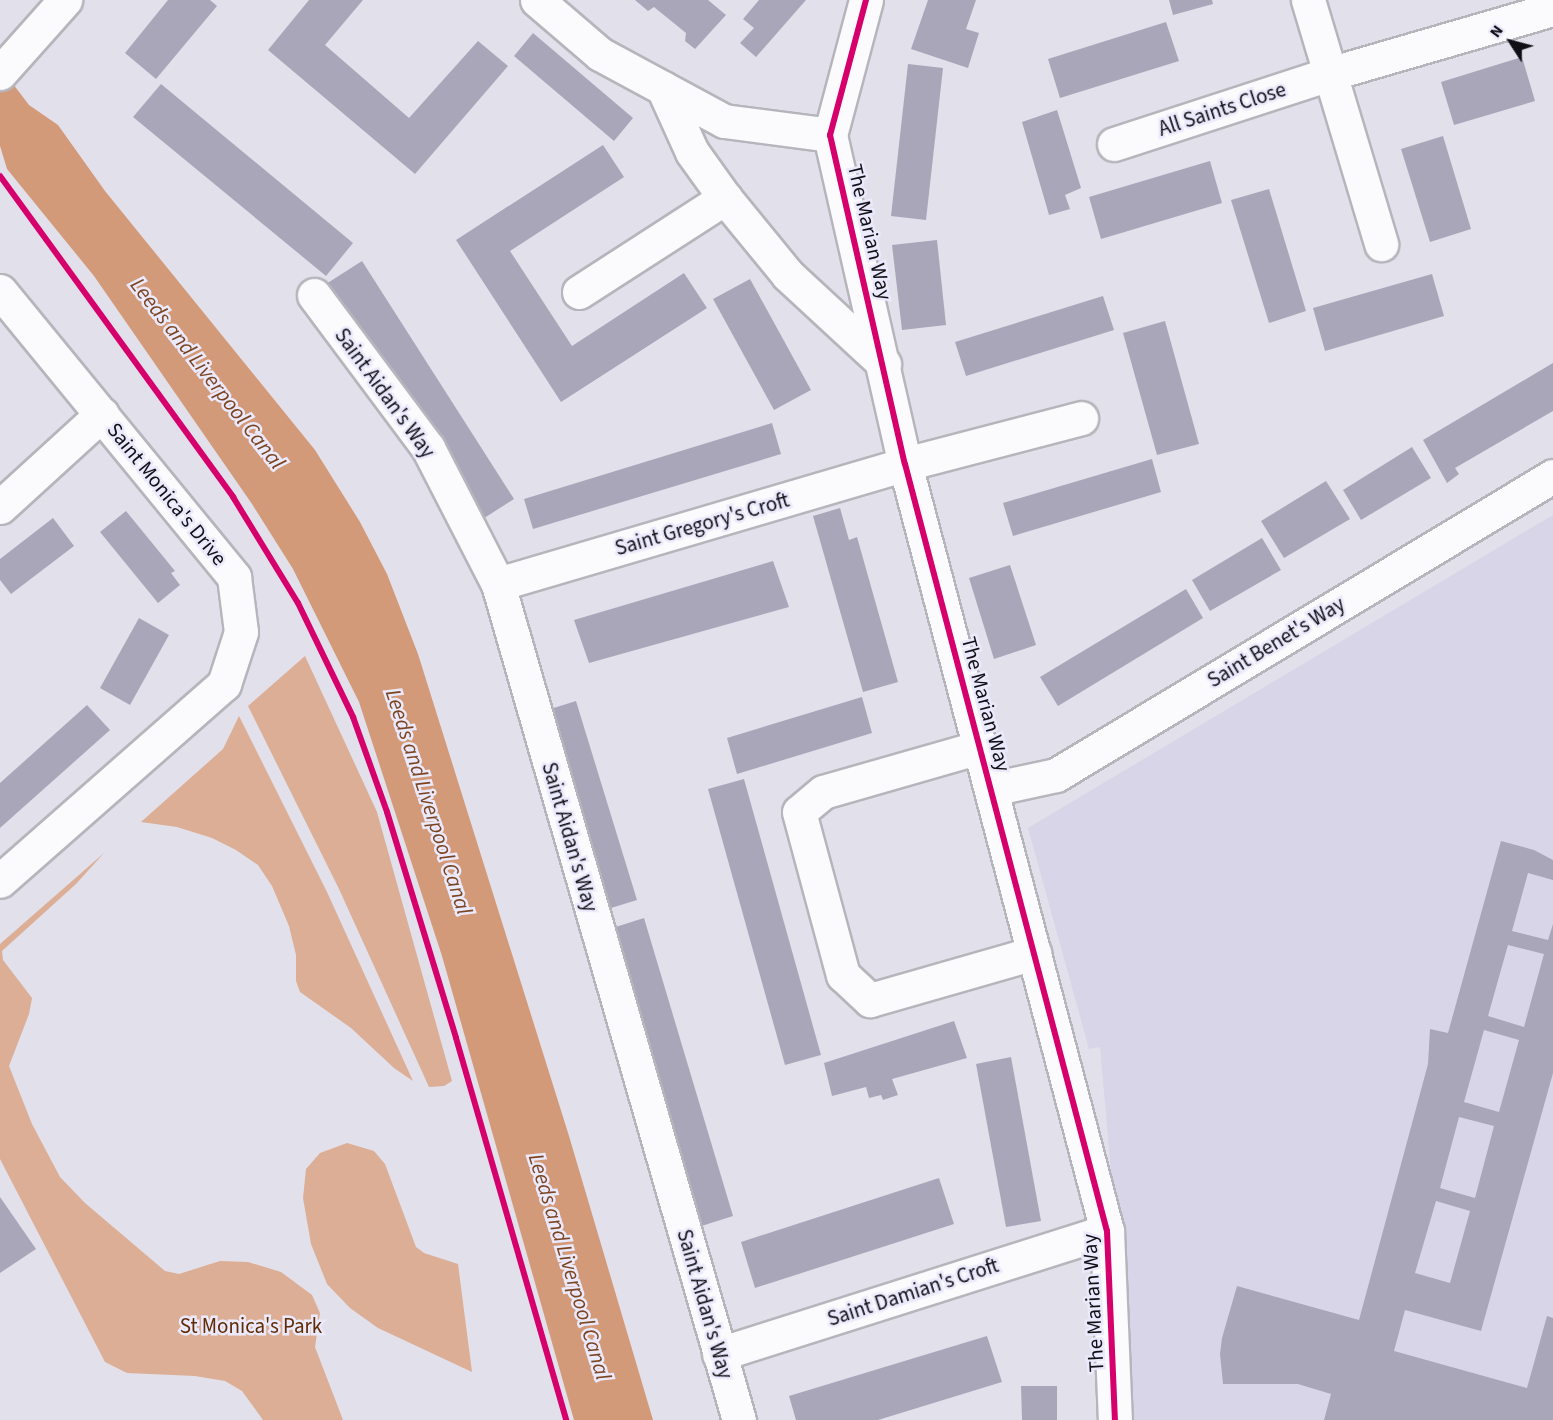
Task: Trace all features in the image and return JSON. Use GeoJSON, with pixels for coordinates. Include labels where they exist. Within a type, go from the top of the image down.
{"type":"FeatureCollection","features":[{"type":"Feature","properties":{"kind":"street"},"geometry":{"type":"LineString","coordinates":[[0,73],[33,39],[65,0]]}},
{"type":"Feature","properties":{"kind":"street"},"geometry":{"type":"LineString","coordinates":[[537,0],[600,54],[724,121],[830,135]]}},
{"type":"Feature","properties":{"kind":"street","name":"The Marian Way"},"geometry":{"type":"LineString","coordinates":[[866,0],[830,135],[905,464],[1107,1231],[1115,1420]]}},
{"type":"Feature","properties":{"kind":"street"},"geometry":{"type":"LineString","coordinates":[[1308,0],[1382,244]]}},
{"type":"Feature","properties":{"kind":"street","name":"All Saints Close"},"geometry":{"type":"LineString","coordinates":[[1114,144],[1329,74],[1553,9]]}},
{"type":"Feature","properties":{"kind":"street"},"geometry":{"type":"LineString","coordinates":[[663,88],[692,152],[725,198],[788,275],[884,364]]}},
{"type":"Feature","properties":{"kind":"street"},"geometry":{"type":"LineString","coordinates":[[579,292],[725,198]]}},
{"type":"Feature","properties":{"kind":"street","name":"Saint Monica's Drive"},"geometry":{"type":"LineString","coordinates":[[0,291],[234,577],[241,632],[224,684],[0,881]]}},
{"type":"Feature","properties":{"kind":"street","name":"Saint Aidan's Way"},"geometry":{"type":"LineString","coordinates":[[314,295],[428,448],[498,584],[739,1420]]}},
{"type":"Feature","properties":{"kind":"street"},"geometry":{"type":"LineString","coordinates":[[0,507],[102,414]]}},
{"type":"Feature","properties":{"kind":"street","name":"Saint Gregory's Croft"},"geometry":{"type":"LineString","coordinates":[[498,584],[905,464],[1081,418]]}},
{"type":"Feature","properties":{"kind":"street","name":"Saint Benet's Way"},"geometry":{"type":"LineString","coordinates":[[991,789],[1056,775],[1553,476]]}},
{"type":"Feature","properties":{"kind":"street"},"geometry":{"type":"LineString","coordinates":[[980,747],[823,792],[799,812],[843,975],[870,1000],[1034,953]]}},
{"type":"Feature","properties":{"kind":"street","name":"Saint Damian's Croft"},"geometry":{"type":"LineString","coordinates":[[719,1354],[1107,1231]]}},
{"type":"Feature","properties":{"kind":"shaded area"},"geometry":{"type":"Polygon","coordinates":[[[1553,515],[1553,1420],[1133,1420],[1100,1047],[1089,1049],[1028,828],[1553,515]]]}},
{"type":"Feature","properties":{"kind":"green space"},"geometry":{"type":"Polygon","coordinates":[[[305,656],[377,812],[452,1081],[444,1086],[429,1087],[339,889],[248,706],[305,656]]]}},
{"type":"Feature","properties":{"kind":"green space"},"geometry":{"type":"Polygon","coordinates":[[[239,716],[327,892],[413,1081],[394,1068],[351,1028],[300,992],[296,981],[296,955],[289,926],[272,886],[258,865],[212,838],[177,827],[141,822],[223,749],[239,716]]]}},
{"type":"Feature","properties":{"kind":"green space","name":"St Monica's Park"},"geometry":{"type":"Polygon","coordinates":[[[104,853],[76,884],[2,951],[3,960],[32,998],[29,1014],[9,1066],[32,1124],[60,1177],[85,1203],[165,1271],[179,1274],[220,1261],[248,1262],[281,1272],[312,1295],[320,1313],[315,1347],[343,1420],[263,1420],[242,1391],[225,1381],[195,1376],[127,1373],[105,1362],[0,1159],[0,944],[104,853]]]}},
{"type":"Feature","properties":{"kind":"green space"},"geometry":{"type":"Polygon","coordinates":[[[347,1143],[374,1151],[385,1164],[416,1247],[424,1253],[458,1264],[472,1372],[378,1328],[350,1308],[327,1284],[311,1244],[303,1198],[306,1169],[320,1153],[347,1143]]]}},
{"type":"Feature","properties":{"kind":"water","name":"Leeds and Liverpool Canal"},"geometry":{"type":"Polygon","coordinates":[[[0,67],[29,105],[58,125],[105,191],[315,450],[360,522],[387,574],[418,654],[569,1136],[653,1420],[574,1420],[442,956],[359,702],[293,569],[252,504],[94,276],[7,169],[0,146],[0,67]]]}},
{"type":"Feature","properties":{"kind":"building"},"geometry":{"type":"Polygon","coordinates":[[[168,0],[210,0],[217,6],[156,79],[125,53],[168,0]]]}},
{"type":"Feature","properties":{"kind":"building"},"geometry":{"type":"Polygon","coordinates":[[[309,0],[363,0],[325,45],[409,118],[478,41],[508,66],[415,174],[268,50],[309,0]]]}},
{"type":"Feature","properties":{"kind":"building"},"geometry":{"type":"Polygon","coordinates":[[[635,0],[708,0],[726,15],[695,49],[685,41],[686,33],[654,7],[648,11],[635,0]]]}},
{"type":"Feature","properties":{"kind":"building"},"geometry":{"type":"Polygon","coordinates":[[[759,0],[806,0],[756,57],[740,43],[754,28],[743,19],[759,0]]]}},
{"type":"Feature","properties":{"kind":"building"},"geometry":{"type":"Polygon","coordinates":[[[928,0],[976,0],[966,29],[979,33],[968,68],[911,49],[928,0]]]}},
{"type":"Feature","properties":{"kind":"building"},"geometry":{"type":"Polygon","coordinates":[[[1169,0],[1212,0],[1213,4],[1173,15],[1169,0]]]}},
{"type":"Feature","properties":{"kind":"building"},"geometry":{"type":"Polygon","coordinates":[[[1166,22],[1179,61],[1060,98],[1048,59],[1166,22]]]}},
{"type":"Feature","properties":{"kind":"building"},"geometry":{"type":"Polygon","coordinates":[[[533,33],[633,118],[614,141],[514,56],[533,33]]]}},
{"type":"Feature","properties":{"kind":"building"},"geometry":{"type":"Polygon","coordinates":[[[1522,57],[1535,101],[1454,125],[1441,82],[1522,57]]]}},
{"type":"Feature","properties":{"kind":"building"},"geometry":{"type":"Polygon","coordinates":[[[908,64],[943,68],[926,220],[891,216],[908,64]]]}},
{"type":"Feature","properties":{"kind":"building"},"geometry":{"type":"Polygon","coordinates":[[[161,84],[353,243],[326,276],[133,117],[161,84]]]}},
{"type":"Feature","properties":{"kind":"building"},"geometry":{"type":"Polygon","coordinates":[[[1057,110],[1081,188],[1065,195],[1070,209],[1049,215],[1022,122],[1057,110]]]}},
{"type":"Feature","properties":{"kind":"building"},"geometry":{"type":"Polygon","coordinates":[[[1443,136],[1471,229],[1430,242],[1401,149],[1443,136]]]}},
{"type":"Feature","properties":{"kind":"building"},"geometry":{"type":"Polygon","coordinates":[[[603,145],[624,177],[510,251],[572,346],[684,273],[707,308],[561,402],[456,240],[603,145]]]}},
{"type":"Feature","properties":{"kind":"building"},"geometry":{"type":"Polygon","coordinates":[[[1210,161],[1222,203],[1101,239],[1089,197],[1210,161]]]}},
{"type":"Feature","properties":{"kind":"building"},"geometry":{"type":"Polygon","coordinates":[[[1269,189],[1306,311],[1269,323],[1231,200],[1269,189]]]}},
{"type":"Feature","properties":{"kind":"building"},"geometry":{"type":"Polygon","coordinates":[[[937,240],[946,325],[902,330],[892,245],[937,240]]]}},
{"type":"Feature","properties":{"kind":"building"},"geometry":{"type":"Polygon","coordinates":[[[362,261],[514,499],[478,522],[326,284],[362,261]]]}},
{"type":"Feature","properties":{"kind":"building"},"geometry":{"type":"Polygon","coordinates":[[[1432,274],[1444,316],[1325,351],[1313,308],[1432,274]]]}},
{"type":"Feature","properties":{"kind":"building"},"geometry":{"type":"Polygon","coordinates":[[[750,279],[811,390],[774,410],[713,299],[750,279]]]}},
{"type":"Feature","properties":{"kind":"building"},"geometry":{"type":"Polygon","coordinates":[[[1103,296],[1114,330],[966,376],[955,342],[1103,296]]]}},
{"type":"Feature","properties":{"kind":"building"},"geometry":{"type":"Polygon","coordinates":[[[1165,321],[1199,444],[1157,455],[1123,333],[1165,321]]]}},
{"type":"Feature","properties":{"kind":"building"},"geometry":{"type":"Polygon","coordinates":[[[1553,363],[1553,411],[1455,468],[1459,474],[1447,483],[1423,440],[1553,363]]]}},
{"type":"Feature","properties":{"kind":"building"},"geometry":{"type":"Polygon","coordinates":[[[772,423],[781,454],[533,529],[524,499],[772,423]]]}},
{"type":"Feature","properties":{"kind":"building"},"geometry":{"type":"Polygon","coordinates":[[[1412,447],[1431,478],[1361,520],[1343,490],[1412,447]]]}},
{"type":"Feature","properties":{"kind":"building"},"geometry":{"type":"Polygon","coordinates":[[[1152,459],[1161,492],[1013,536],[1003,503],[1152,459]]]}},
{"type":"Feature","properties":{"kind":"building"},"geometry":{"type":"Polygon","coordinates":[[[1326,481],[1350,519],[1284,558],[1261,521],[1326,481]]]}},
{"type":"Feature","properties":{"kind":"building"},"geometry":{"type":"Polygon","coordinates":[[[840,508],[849,540],[857,537],[898,682],[863,692],[813,516],[840,508]]]}},
{"type":"Feature","properties":{"kind":"building"},"geometry":{"type":"Polygon","coordinates":[[[126,511],[175,571],[171,573],[180,585],[158,603],[100,532],[126,511]]]}},
{"type":"Feature","properties":{"kind":"building"},"geometry":{"type":"Polygon","coordinates":[[[53,518],[74,546],[11,594],[0,580],[0,559],[53,518]]]}},
{"type":"Feature","properties":{"kind":"building"},"geometry":{"type":"Polygon","coordinates":[[[1262,538],[1281,570],[1210,611],[1192,580],[1262,538]]]}},
{"type":"Feature","properties":{"kind":"building"},"geometry":{"type":"Polygon","coordinates":[[[773,561],[789,607],[589,663],[574,620],[773,561]]]}},
{"type":"Feature","properties":{"kind":"building"},"geometry":{"type":"Polygon","coordinates":[[[1010,565],[1036,645],[994,659],[969,578],[1010,565]]]}},
{"type":"Feature","properties":{"kind":"building"},"geometry":{"type":"Polygon","coordinates":[[[1186,589],[1203,618],[1058,706],[1040,677],[1186,589]]]}},
{"type":"Feature","properties":{"kind":"building"},"geometry":{"type":"Polygon","coordinates":[[[139,618],[169,635],[130,705],[100,688],[139,618]]]}},
{"type":"Feature","properties":{"kind":"building"},"geometry":{"type":"Polygon","coordinates":[[[862,697],[872,733],[737,774],[727,738],[862,697]]]}},
{"type":"Feature","properties":{"kind":"building"},"geometry":{"type":"Polygon","coordinates":[[[576,701],[637,900],[598,912],[538,713],[576,701]]]}},
{"type":"Feature","properties":{"kind":"building"},"geometry":{"type":"Polygon","coordinates":[[[87,705],[110,730],[0,828],[0,783],[87,705]]]}},
{"type":"Feature","properties":{"kind":"building"},"geometry":{"type":"Polygon","coordinates":[[[744,779],[821,1055],[785,1065],[708,789],[744,779]]]}},
{"type":"Feature","properties":{"kind":"building"},"geometry":{"type":"Polygon","coordinates":[[[1501,841],[1534,850],[1553,860],[1553,880],[1528,873],[1512,931],[1548,940],[1553,924],[1553,1073],[1481,1331],[1405,1310],[1394,1351],[1527,1388],[1547,1316],[1553,1318],[1553,1420],[1324,1420],[1331,1394],[1298,1384],[1223,1384],[1220,1354],[1222,1338],[1237,1286],[1359,1320],[1428,1064],[1430,1029],[1448,1033],[1501,841]],[[1508,945],[1488,1016],[1524,1027],[1544,954],[1508,945]],[[1484,1030],[1464,1102],[1499,1112],[1519,1040],[1484,1030]],[[1459,1117],[1440,1188],[1475,1198],[1494,1126],[1459,1117]],[[1436,1201],[1415,1273],[1450,1283],[1470,1211],[1436,1201]]]}},
{"type":"Feature","properties":{"kind":"building"},"geometry":{"type":"Polygon","coordinates":[[[644,918],[733,1216],[692,1229],[603,931],[644,918]]]}},
{"type":"Feature","properties":{"kind":"building"},"geometry":{"type":"Polygon","coordinates":[[[954,1021],[967,1058],[892,1079],[898,1095],[883,1100],[881,1095],[869,1098],[866,1087],[832,1096],[824,1063],[954,1021]]]}},
{"type":"Feature","properties":{"kind":"building"},"geometry":{"type":"Polygon","coordinates":[[[1011,1057],[1041,1221],[1006,1227],[976,1064],[1011,1057]]]}},
{"type":"Feature","properties":{"kind":"building"},"geometry":{"type":"Polygon","coordinates":[[[939,1178],[954,1224],[755,1288],[741,1242],[939,1178]]]}},
{"type":"Feature","properties":{"kind":"building"},"geometry":{"type":"Polygon","coordinates":[[[0,1197],[36,1249],[0,1273],[0,1197]]]}},
{"type":"Feature","properties":{"kind":"building"},"geometry":{"type":"Polygon","coordinates":[[[987,1336],[1002,1382],[878,1420],[796,1420],[789,1396],[987,1336]]]}},
{"type":"Feature","properties":{"kind":"building"},"geometry":{"type":"Polygon","coordinates":[[[1021,1386],[1057,1386],[1057,1420],[1022,1420],[1021,1386]]]}},
{"type":"Feature","properties":{"kind":"cycle path"},"geometry":{"type":"LineString","coordinates":[[866,0],[830,135],[905,464],[1107,1231],[1115,1420]]}},
{"type":"Feature","properties":{"kind":"cycle path"},"geometry":{"type":"LineString","coordinates":[[0,176],[233,497],[298,603],[353,717],[387,812],[456,1038],[566,1420]]}}]}
